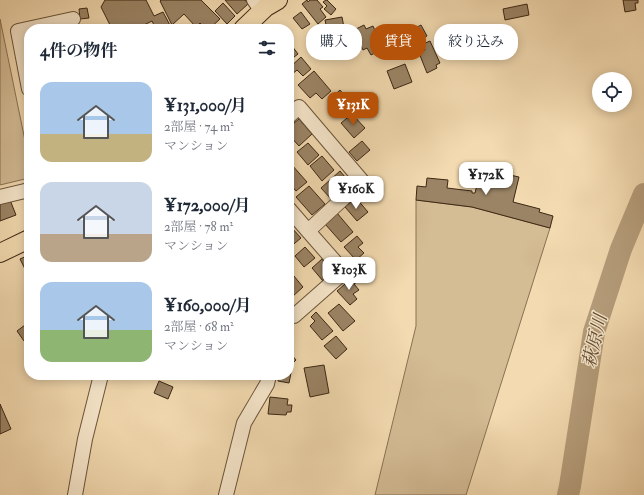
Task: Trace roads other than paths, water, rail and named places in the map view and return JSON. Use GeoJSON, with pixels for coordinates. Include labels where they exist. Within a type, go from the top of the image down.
{"type":"FeatureCollection","features":[{"type":"Feature","properties":{"kind":"main road"},"geometry":{"type":"LineString","coordinates":[[246,24],[258,6],[266,7],[278,0]]}},
{"type":"Feature","properties":{"kind":"main road"},"geometry":{"type":"LineString","coordinates":[[0,253],[24,241]]}},
{"type":"Feature","properties":{"kind":"street"},"geometry":{"type":"LineString","coordinates":[[50,24],[73,19]]}},
{"type":"Feature","properties":{"kind":"street"},"geometry":{"type":"LineString","coordinates":[[24,30],[18,31],[24,63]]}},
{"type":"Feature","properties":{"kind":"street"},"geometry":{"type":"LineString","coordinates":[[294,111],[298,107],[362,181],[308,230]]}},
{"type":"Feature","properties":{"kind":"street"},"geometry":{"type":"LineString","coordinates":[[0,197],[24,191]]}},
{"type":"Feature","properties":{"kind":"street"},"geometry":{"type":"LineString","coordinates":[[294,215],[344,272],[294,316]]}},
{"type":"Feature","properties":{"kind":"street"},"geometry":{"type":"LineString","coordinates":[[74,495],[85,439],[100,380]]}},
{"type":"Feature","properties":{"kind":"street"},"geometry":{"type":"LineString","coordinates":[[226,495],[244,423],[268,380]]}},
{"type":"Feature","properties":{"kind":"waterway","name":"萩原川"},"geometry":{"type":"LineString","coordinates":[[568,495],[594,332],[621,249],[644,194]]}}]}
